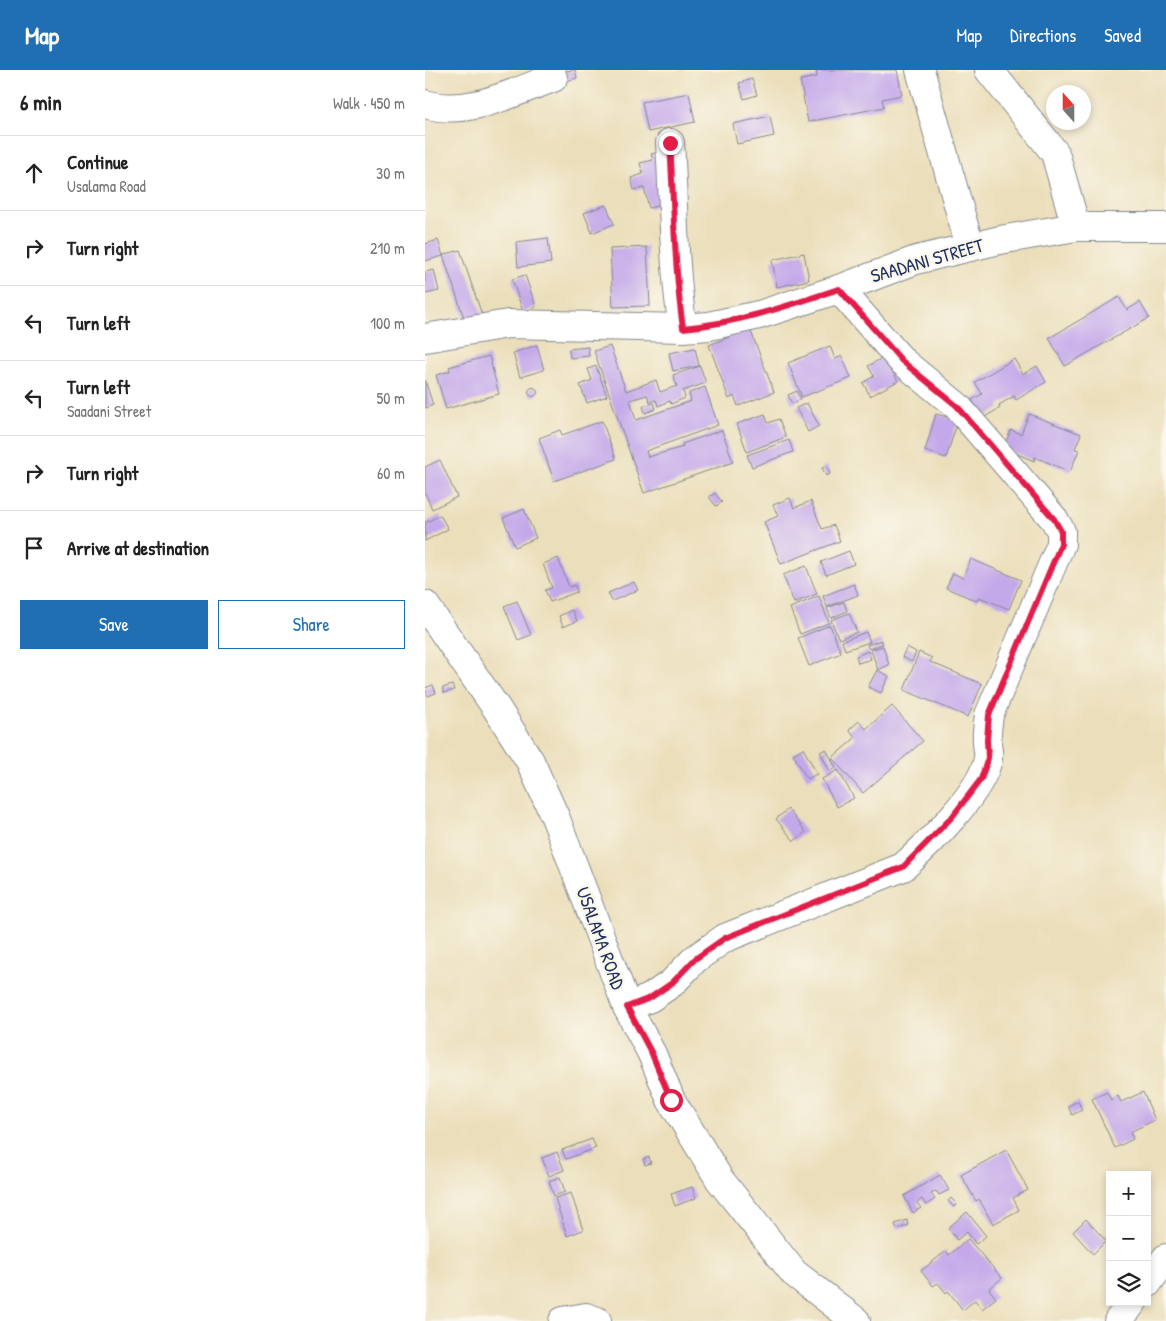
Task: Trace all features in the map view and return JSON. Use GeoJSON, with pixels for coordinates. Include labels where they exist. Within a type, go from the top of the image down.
{"type":"FeatureCollection","features":[{"type":"Feature","properties":{"kind":"street"},"geometry":{"type":"LineString","coordinates":[[425,104],[457,109],[484,102],[553,78],[550,70]]}},
{"type":"Feature","properties":{"kind":"street"},"geometry":{"type":"LineString","coordinates":[[920,70],[970,247]]}},
{"type":"Feature","properties":{"kind":"street"},"geometry":{"type":"LineString","coordinates":[[989,70],[1039,130],[1055,153],[1076,227]]}},
{"type":"Feature","properties":{"kind":"street"},"geometry":{"type":"LineString","coordinates":[[670,143],[677,286],[683,328]]}},
{"type":"Feature","properties":{"kind":"street","name":"SAADANI STREET"},"geometry":{"type":"LineString","coordinates":[[425,338],[508,324],[683,328],[709,326],[759,315],[839,289],[916,260],[970,247],[1076,227],[1166,227]]}},
{"type":"Feature","properties":{"kind":"street"},"geometry":{"type":"LineString","coordinates":[[627,1007],[650,998],[672,983],[695,959],[725,938],[903,867],[921,851],[952,817],[981,779],[988,758],[989,715],[1061,544],[1061,531],[1054,519],[957,406],[902,361],[839,289]]}},
{"type":"Feature","properties":{"kind":"street","name":"USALAMA ROAD"},"geometry":{"type":"LineString","coordinates":[[425,605],[530,761],[556,819],[627,1007],[652,1054],[671,1100],[720,1180],[794,1273],[856,1321]]}},
{"type":"Feature","properties":{"kind":"street"},"geometry":{"type":"LineString","coordinates":[[1151,1279],[1166,1258]]}},
{"type":"Feature","properties":{"kind":"street"},"geometry":{"type":"LineString","coordinates":[[1118,1321],[1130,1306]]}},
{"type":"Feature","properties":{"kind":"street"},"geometry":{"type":"LineString","coordinates":[[563,1321],[586,1317],[597,1321]]}},
{"type":"Feature","properties":{"kind":"building"},"geometry":{"type":"Polygon","coordinates":[[[575,70],[577,78],[566,81],[564,71],[575,70]]]}},
{"type":"Feature","properties":{"kind":"building"},"geometry":{"type":"Polygon","coordinates":[[[816,70],[897,70],[902,95],[882,99],[884,107],[808,122],[800,80],[817,77],[816,70]]]}},
{"type":"Feature","properties":{"kind":"building"},"geometry":{"type":"Polygon","coordinates":[[[752,79],[757,95],[744,99],[739,83],[752,79]]]}},
{"type":"Feature","properties":{"kind":"building"},"geometry":{"type":"Polygon","coordinates":[[[689,93],[695,122],[648,132],[642,102],[689,93]]]}},
{"type":"Feature","properties":{"kind":"building"},"geometry":{"type":"Polygon","coordinates":[[[770,116],[774,136],[737,144],[733,124],[770,116]]]}},
{"type":"Feature","properties":{"kind":"building"},"geometry":{"type":"Polygon","coordinates":[[[660,152],[674,202],[649,208],[644,188],[634,190],[631,178],[643,174],[640,163],[653,160],[651,154],[660,152]]]}},
{"type":"Feature","properties":{"kind":"building"},"geometry":{"type":"Polygon","coordinates":[[[606,205],[614,224],[592,233],[584,213],[606,205]]]}},
{"type":"Feature","properties":{"kind":"building"},"geometry":{"type":"Polygon","coordinates":[[[548,238],[551,263],[518,267],[516,242],[548,238]]]}},
{"type":"Feature","properties":{"kind":"building"},"geometry":{"type":"Polygon","coordinates":[[[438,240],[443,256],[425,261],[425,244],[438,240]]]}},
{"type":"Feature","properties":{"kind":"building"},"geometry":{"type":"Polygon","coordinates":[[[647,247],[650,306],[613,307],[610,249],[647,247]]]}},
{"type":"Feature","properties":{"kind":"building"},"geometry":{"type":"Polygon","coordinates":[[[460,250],[482,315],[465,321],[443,255],[460,250]]]}},
{"type":"Feature","properties":{"kind":"building"},"geometry":{"type":"Polygon","coordinates":[[[804,253],[809,280],[777,287],[772,260],[804,253]]]}},
{"type":"Feature","properties":{"kind":"building"},"geometry":{"type":"Polygon","coordinates":[[[434,270],[439,291],[425,294],[425,272],[434,270]]]}},
{"type":"Feature","properties":{"kind":"building"},"geometry":{"type":"Polygon","coordinates":[[[525,275],[536,307],[523,312],[512,279],[525,275]]]}},
{"type":"Feature","properties":{"kind":"building"},"geometry":{"type":"Polygon","coordinates":[[[1119,297],[1127,310],[1140,302],[1149,318],[1065,366],[1049,338],[1119,297]]]}},
{"type":"Feature","properties":{"kind":"building"},"geometry":{"type":"Polygon","coordinates":[[[750,329],[774,392],[738,406],[734,396],[729,399],[709,345],[750,329]]]}},
{"type":"Feature","properties":{"kind":"building"},"geometry":{"type":"Polygon","coordinates":[[[537,345],[544,370],[520,377],[513,353],[537,345]]]}},
{"type":"Feature","properties":{"kind":"building"},"geometry":{"type":"Polygon","coordinates":[[[610,346],[626,391],[656,380],[660,392],[677,386],[673,375],[700,366],[706,383],[683,391],[685,398],[671,404],[670,401],[658,406],[656,400],[650,402],[647,395],[630,400],[636,420],[691,401],[689,393],[705,387],[718,425],[646,451],[648,457],[683,447],[682,444],[722,430],[733,462],[644,493],[594,351],[610,346]]]}},
{"type":"Feature","properties":{"kind":"building"},"geometry":{"type":"Polygon","coordinates":[[[830,346],[835,359],[842,356],[851,378],[802,397],[788,363],[830,346]]]}},
{"type":"Feature","properties":{"kind":"building"},"geometry":{"type":"Polygon","coordinates":[[[588,347],[589,356],[570,358],[569,349],[588,347]]]}},
{"type":"Feature","properties":{"kind":"building"},"geometry":{"type":"Polygon","coordinates":[[[695,348],[699,366],[673,371],[669,353],[695,348]]]}},
{"type":"Feature","properties":{"kind":"building"},"geometry":{"type":"Polygon","coordinates":[[[489,356],[499,394],[446,409],[436,375],[450,371],[449,367],[489,356]]]}},
{"type":"Feature","properties":{"kind":"building"},"geometry":{"type":"Polygon","coordinates":[[[884,357],[898,381],[870,396],[863,383],[874,376],[868,366],[884,357]]]}},
{"type":"Feature","properties":{"kind":"building"},"geometry":{"type":"Polygon","coordinates":[[[1014,359],[1023,374],[1037,366],[1046,382],[1016,400],[1014,396],[999,405],[1000,408],[983,418],[972,400],[982,394],[975,382],[1014,359]]]}},
{"type":"Feature","properties":{"kind":"building"},"geometry":{"type":"Polygon","coordinates":[[[596,366],[607,396],[587,403],[580,385],[592,380],[588,369],[596,366]]]}},
{"type":"Feature","properties":{"kind":"building"},"geometry":{"type":"Polygon","coordinates":[[[425,380],[433,405],[425,408],[425,380]]]}},
{"type":"Feature","properties":{"kind":"building"},"geometry":{"type":"Polygon","coordinates":[[[533,388],[537,392],[533,396],[529,392],[533,388]]]}},
{"type":"Feature","properties":{"kind":"building"},"geometry":{"type":"Polygon","coordinates":[[[797,391],[801,399],[792,404],[788,395],[797,391]]]}},
{"type":"Feature","properties":{"kind":"building"},"geometry":{"type":"Polygon","coordinates":[[[654,403],[656,409],[645,413],[643,406],[654,403]]]}},
{"type":"Feature","properties":{"kind":"building"},"geometry":{"type":"Polygon","coordinates":[[[807,403],[819,426],[808,432],[796,408],[807,403]]]}},
{"type":"Feature","properties":{"kind":"building"},"geometry":{"type":"Polygon","coordinates":[[[765,414],[768,423],[779,419],[786,437],[747,452],[737,424],[765,414]]]}},
{"type":"Feature","properties":{"kind":"building"},"geometry":{"type":"Polygon","coordinates":[[[936,414],[958,420],[946,458],[925,451],[936,414]]]}},
{"type":"Feature","properties":{"kind":"building"},"geometry":{"type":"Polygon","coordinates":[[[1029,414],[1081,434],[1075,449],[1079,450],[1070,472],[1035,457],[1034,461],[1003,448],[1011,430],[1021,434],[1029,414]]]}},
{"type":"Feature","properties":{"kind":"building"},"geometry":{"type":"Polygon","coordinates":[[[602,421],[616,459],[554,481],[539,438],[560,430],[562,435],[602,421]]]}},
{"type":"Feature","properties":{"kind":"building"},"geometry":{"type":"Polygon","coordinates":[[[789,440],[793,452],[752,467],[747,455],[789,440]]]}},
{"type":"Feature","properties":{"kind":"building"},"geometry":{"type":"Polygon","coordinates":[[[440,460],[457,497],[432,509],[425,493],[425,467],[440,460]]]}},
{"type":"Feature","properties":{"kind":"building"},"geometry":{"type":"Polygon","coordinates":[[[827,466],[830,474],[826,476],[822,468],[827,466]]]}},
{"type":"Feature","properties":{"kind":"building"},"geometry":{"type":"Polygon","coordinates":[[[715,493],[722,502],[716,506],[709,497],[715,493]]]}},
{"type":"Feature","properties":{"kind":"building"},"geometry":{"type":"Polygon","coordinates":[[[790,498],[794,508],[811,501],[822,529],[834,525],[840,541],[781,564],[764,522],[778,516],[773,505],[790,498]]]}},
{"type":"Feature","properties":{"kind":"building"},"geometry":{"type":"Polygon","coordinates":[[[524,509],[536,538],[515,547],[503,518],[524,509]]]}},
{"type":"Feature","properties":{"kind":"building"},"geometry":{"type":"Polygon","coordinates":[[[440,515],[448,529],[425,541],[425,523],[440,515]]]}},
{"type":"Feature","properties":{"kind":"building"},"geometry":{"type":"Polygon","coordinates":[[[849,551],[854,564],[826,575],[821,562],[849,551]]]}},
{"type":"Feature","properties":{"kind":"building"},"geometry":{"type":"Polygon","coordinates":[[[558,558],[569,587],[575,585],[577,592],[550,602],[545,590],[552,588],[543,564],[558,558]]]}},
{"type":"Feature","properties":{"kind":"building"},"geometry":{"type":"Polygon","coordinates":[[[971,559],[1021,580],[1009,609],[979,597],[977,601],[946,588],[953,573],[963,578],[971,559]]]}},
{"type":"Feature","properties":{"kind":"building"},"geometry":{"type":"Polygon","coordinates":[[[806,566],[817,594],[794,603],[783,575],[806,566]]]}},
{"type":"Feature","properties":{"kind":"building"},"geometry":{"type":"Polygon","coordinates":[[[634,582],[638,590],[612,601],[608,593],[634,582]]]}},
{"type":"Feature","properties":{"kind":"building"},"geometry":{"type":"Polygon","coordinates":[[[854,584],[858,595],[827,607],[823,596],[854,584]]]}},
{"type":"Feature","properties":{"kind":"building"},"geometry":{"type":"Polygon","coordinates":[[[819,596],[829,623],[800,634],[790,608],[819,596]]]}},
{"type":"Feature","properties":{"kind":"building"},"geometry":{"type":"Polygon","coordinates":[[[517,601],[531,635],[518,640],[504,606],[517,601]]]}},
{"type":"Feature","properties":{"kind":"building"},"geometry":{"type":"Polygon","coordinates":[[[844,602],[847,611],[831,618],[827,608],[844,602]]]}},
{"type":"Feature","properties":{"kind":"building"},"geometry":{"type":"Polygon","coordinates":[[[572,610],[577,621],[563,627],[559,616],[572,610]]]}},
{"type":"Feature","properties":{"kind":"building"},"geometry":{"type":"Polygon","coordinates":[[[849,613],[857,632],[839,639],[831,620],[849,613]]]}},
{"type":"Feature","properties":{"kind":"building"},"geometry":{"type":"Polygon","coordinates":[[[830,625],[841,653],[809,666],[798,638],[830,625]]]}},
{"type":"Feature","properties":{"kind":"building"},"geometry":{"type":"Polygon","coordinates":[[[866,632],[870,642],[845,650],[842,641],[866,632]]]}},
{"type":"Feature","properties":{"kind":"building"},"geometry":{"type":"Polygon","coordinates":[[[881,640],[883,644],[869,649],[867,645],[881,640]]]}},
{"type":"Feature","properties":{"kind":"building"},"geometry":{"type":"Polygon","coordinates":[[[883,646],[889,665],[878,670],[871,650],[883,646]]]}},
{"type":"Feature","properties":{"kind":"building"},"geometry":{"type":"Polygon","coordinates":[[[907,647],[916,652],[912,662],[902,657],[907,647]]]}},
{"type":"Feature","properties":{"kind":"building"},"geometry":{"type":"Polygon","coordinates":[[[868,651],[871,659],[858,663],[856,656],[868,651]]]}},
{"type":"Feature","properties":{"kind":"building"},"geometry":{"type":"Polygon","coordinates":[[[919,652],[932,658],[930,662],[982,684],[968,717],[904,690],[919,652]]]}},
{"type":"Feature","properties":{"kind":"building"},"geometry":{"type":"Polygon","coordinates":[[[877,670],[889,676],[881,693],[868,687],[877,670]]]}},
{"type":"Feature","properties":{"kind":"building"},"geometry":{"type":"Polygon","coordinates":[[[433,685],[436,693],[428,696],[425,688],[433,685]]]}},
{"type":"Feature","properties":{"kind":"building"},"geometry":{"type":"Polygon","coordinates":[[[452,685],[454,690],[444,693],[442,688],[452,685]]]}},
{"type":"Feature","properties":{"kind":"building"},"geometry":{"type":"Polygon","coordinates":[[[892,706],[923,741],[863,793],[832,758],[855,738],[849,730],[859,721],[866,729],[892,706]]]}},
{"type":"Feature","properties":{"kind":"building"},"geometry":{"type":"Polygon","coordinates":[[[803,748],[817,774],[807,779],[793,754],[803,748]]]}},
{"type":"Feature","properties":{"kind":"building"},"geometry":{"type":"Polygon","coordinates":[[[826,749],[836,768],[830,771],[820,752],[826,749]]]}},
{"type":"Feature","properties":{"kind":"building"},"geometry":{"type":"Polygon","coordinates":[[[838,770],[854,798],[837,807],[822,779],[838,770]]]}},
{"type":"Feature","properties":{"kind":"building"},"geometry":{"type":"Polygon","coordinates":[[[788,809],[806,832],[794,841],[776,819],[788,809]]]}},
{"type":"Feature","properties":{"kind":"building"},"geometry":{"type":"Polygon","coordinates":[[[1107,1092],[1111,1100],[1118,1096],[1121,1102],[1143,1092],[1155,1120],[1130,1132],[1133,1139],[1115,1148],[1092,1099],[1107,1092]]]}},
{"type":"Feature","properties":{"kind":"building"},"geometry":{"type":"Polygon","coordinates":[[[1078,1101],[1082,1110],[1072,1115],[1068,1106],[1078,1101]]]}},
{"type":"Feature","properties":{"kind":"building"},"geometry":{"type":"Polygon","coordinates":[[[592,1139],[596,1148],[566,1159],[562,1150],[592,1139]]]}},
{"type":"Feature","properties":{"kind":"building"},"geometry":{"type":"Polygon","coordinates":[[[1006,1150],[1028,1190],[1013,1198],[1019,1210],[993,1224],[979,1199],[976,1201],[961,1175],[1006,1150]]]}},
{"type":"Feature","properties":{"kind":"building"},"geometry":{"type":"Polygon","coordinates":[[[557,1152],[564,1170],[549,1176],[542,1158],[557,1152]]]}},
{"type":"Feature","properties":{"kind":"building"},"geometry":{"type":"Polygon","coordinates":[[[649,1157],[651,1163],[645,1165],[643,1159],[649,1157]]]}},
{"type":"Feature","properties":{"kind":"building"},"geometry":{"type":"Polygon","coordinates":[[[940,1175],[949,1190],[939,1195],[936,1191],[931,1194],[935,1199],[926,1205],[922,1199],[917,1203],[921,1208],[913,1213],[904,1196],[940,1175]]]}},
{"type":"Feature","properties":{"kind":"building"},"geometry":{"type":"Polygon","coordinates":[[[560,1177],[565,1192],[554,1196],[549,1181],[560,1177]]]}},
{"type":"Feature","properties":{"kind":"building"},"geometry":{"type":"Polygon","coordinates":[[[692,1187],[696,1198],[675,1206],[671,1194],[692,1187]]]}},
{"type":"Feature","properties":{"kind":"building"},"geometry":{"type":"Polygon","coordinates":[[[571,1193],[583,1230],[567,1236],[555,1198],[571,1193]]]}},
{"type":"Feature","properties":{"kind":"building"},"geometry":{"type":"Polygon","coordinates":[[[951,1198],[957,1204],[954,1207],[948,1201],[951,1198]]]}},
{"type":"Feature","properties":{"kind":"building"},"geometry":{"type":"Polygon","coordinates":[[[967,1212],[986,1236],[976,1244],[967,1232],[957,1240],[948,1228],[967,1212]]]}},
{"type":"Feature","properties":{"kind":"building"},"geometry":{"type":"Polygon","coordinates":[[[1086,1219],[1106,1241],[1093,1254],[1073,1232],[1086,1219]]]}},
{"type":"Feature","properties":{"kind":"building"},"geometry":{"type":"Polygon","coordinates":[[[907,1220],[908,1226],[897,1229],[895,1224],[907,1220]]]}},
{"type":"Feature","properties":{"kind":"building"},"geometry":{"type":"Polygon","coordinates":[[[968,1239],[1002,1278],[989,1289],[996,1298],[982,1309],[975,1300],[963,1310],[948,1291],[946,1293],[938,1283],[933,1286],[921,1271],[946,1251],[949,1255],[968,1239]]]}},
{"type":"Feature","properties":{"kind":"route"},"geometry":{"type":"LineString","coordinates":[[670,143],[677,286],[683,328],[709,326],[759,315],[839,289],[902,361],[957,406],[1054,519],[1061,531],[1061,544],[989,715],[988,758],[981,779],[952,817],[921,851],[903,867],[796,908],[725,938],[695,959],[672,983],[650,998],[627,1007],[652,1054],[671,1100]]}}]}
